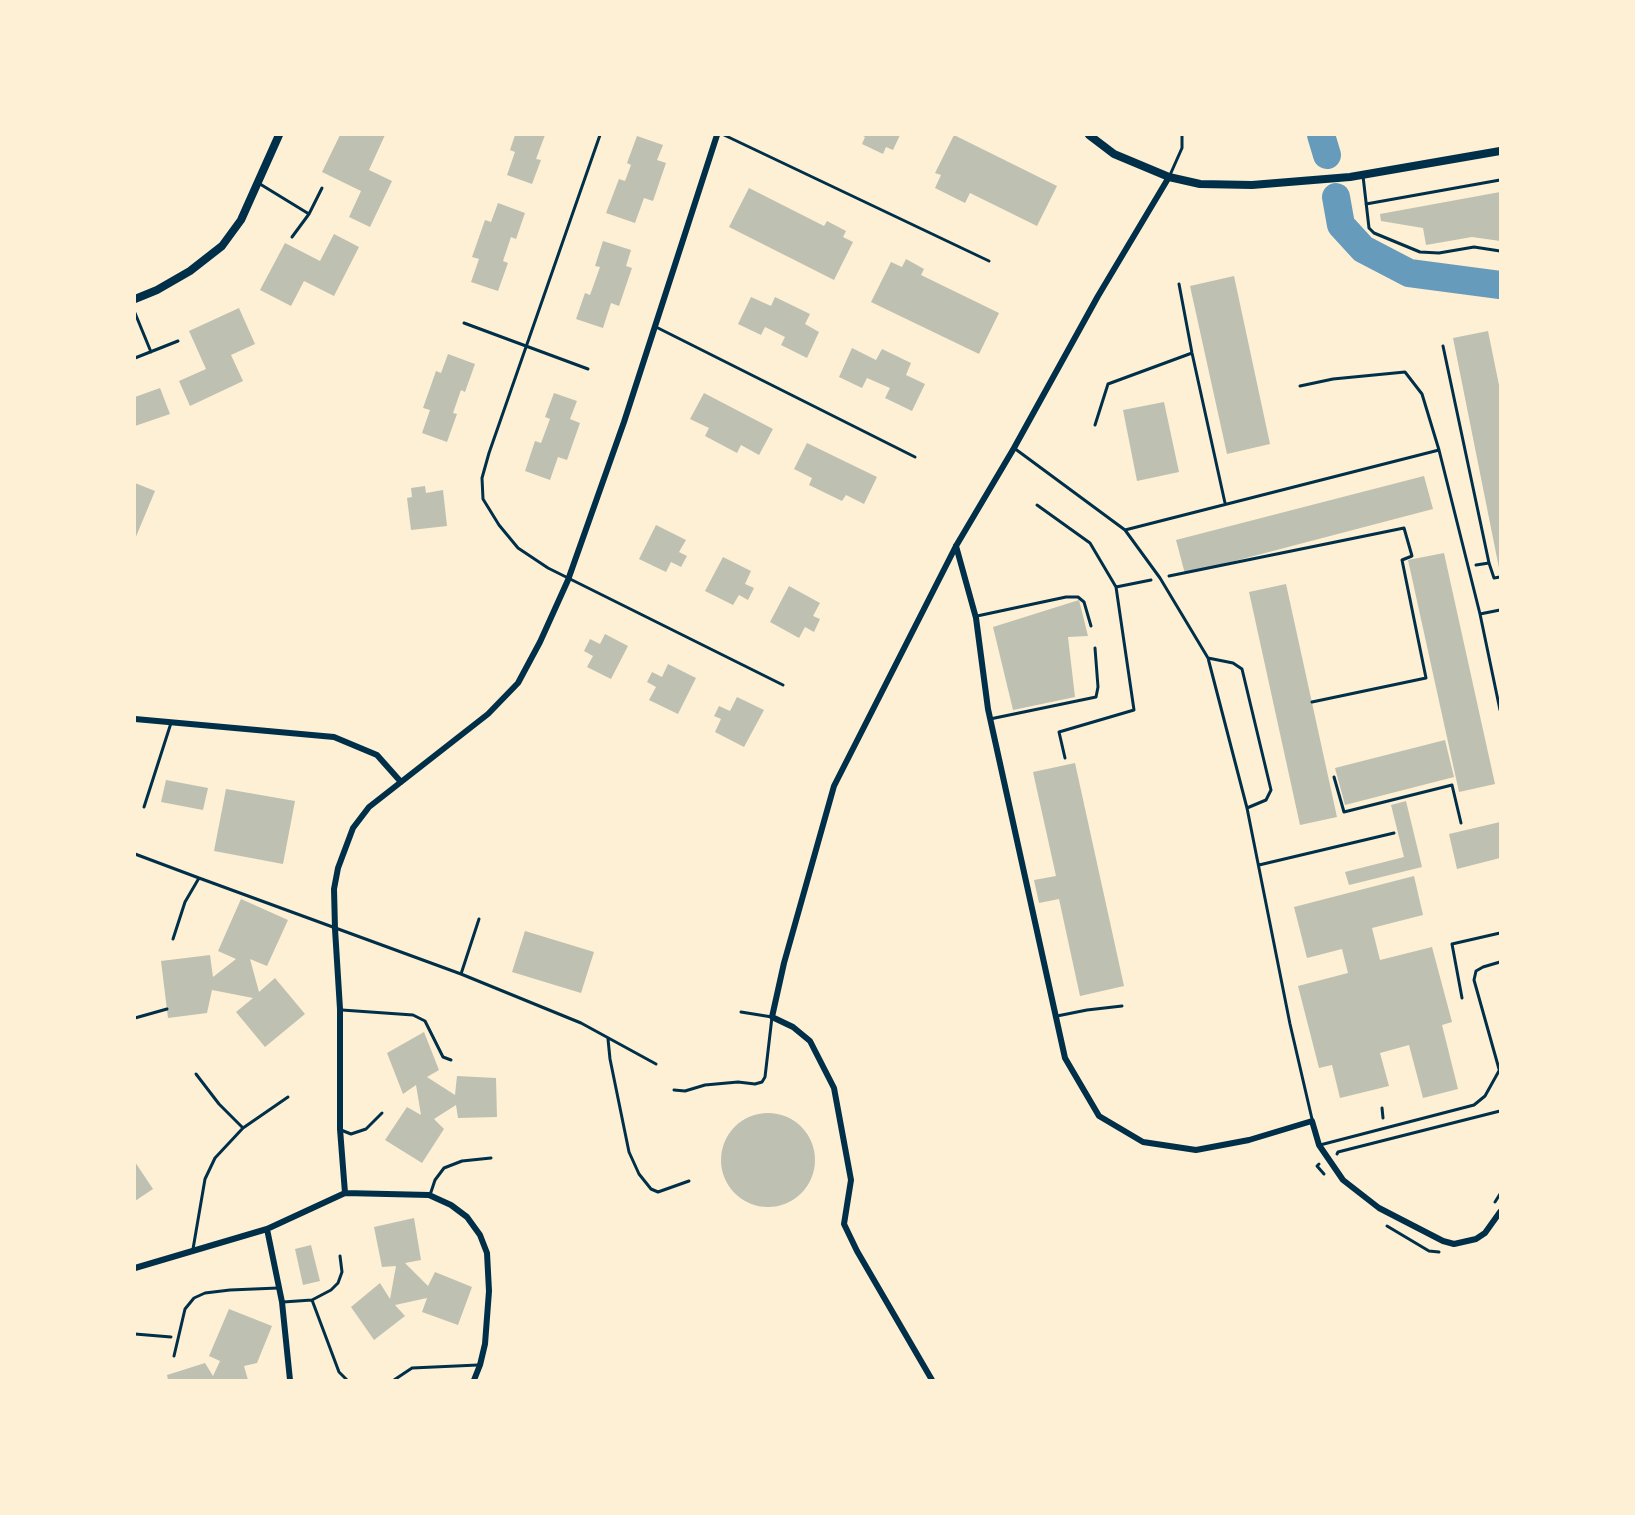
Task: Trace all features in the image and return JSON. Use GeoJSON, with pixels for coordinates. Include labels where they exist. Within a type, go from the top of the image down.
{"type":"FeatureCollection","features":[{"type":"Feature","properties":{"kind":"street"},"geometry":{"type":"LineString","coordinates":[[135,299],[157,290],[190,271],[222,246],[241,220],[279,135]]}},
{"type":"Feature","properties":{"kind":"street"},"geometry":{"type":"LineString","coordinates":[[345,1193],[340,1129],[340,1009],[334,889],[338,868],[353,828],[369,807],[488,714],[518,683],[540,642],[568,580],[656,327],[717,135]]}},
{"type":"Feature","properties":{"kind":"street"},"geometry":{"type":"LineString","coordinates":[[1089,135],[1114,154],[1169,177],[1200,184],[1252,185],[1363,175],[1500,151]]}},
{"type":"Feature","properties":{"kind":"street"},"geometry":{"type":"LineString","coordinates":[[932,1380],[857,1251],[844,1224],[851,1180],[834,1088],[810,1041],[793,1027],[772,1017],[784,963],[834,786],[956,546],[1014,448],[1098,296],[1169,177]]}},
{"type":"Feature","properties":{"kind":"street"},"geometry":{"type":"LineString","coordinates":[[956,546],[975,616],[990,720],[1065,1058],[1099,1116],[1143,1142],[1196,1150],[1249,1140],[1312,1121],[1318,1145],[1342,1180],[1379,1208],[1443,1241],[1454,1244],[1476,1239],[1485,1233],[1500,1212]]}},
{"type":"Feature","properties":{"kind":"street"},"geometry":{"type":"LineString","coordinates":[[135,719],[334,737],[377,755],[401,782]]}},
{"type":"Feature","properties":{"kind":"street"},"geometry":{"type":"LineString","coordinates":[[135,1268],[267,1229],[345,1193],[429,1196],[452,1205],[467,1218],[480,1235],[487,1253],[489,1291],[485,1344],[474,1380]]}},
{"type":"Feature","properties":{"kind":"street"},"geometry":{"type":"LineString","coordinates":[[267,1229],[282,1302],[290,1380]]}},
{"type":"Feature","properties":{"kind":"lane"},"geometry":{"type":"LineString","coordinates":[[600,135],[489,453],[482,478],[483,499],[499,525],[518,548],[568,580],[783,685]]}},
{"type":"Feature","properties":{"kind":"lane"},"geometry":{"type":"LineString","coordinates":[[724,135],[989,261]]}},
{"type":"Feature","properties":{"kind":"lane"},"geometry":{"type":"LineString","coordinates":[[1169,177],[1182,148],[1182,135]]}},
{"type":"Feature","properties":{"kind":"lane"},"geometry":{"type":"LineString","coordinates":[[1363,175],[1369,228],[1374,233],[1420,252],[1439,253],[1474,247],[1500,250]]}},
{"type":"Feature","properties":{"kind":"lane"},"geometry":{"type":"LineString","coordinates":[[1366,204],[1500,180]]}},
{"type":"Feature","properties":{"kind":"lane"},"geometry":{"type":"LineString","coordinates":[[258,183],[309,214]]}},
{"type":"Feature","properties":{"kind":"lane"},"geometry":{"type":"LineString","coordinates":[[292,237],[309,214],[322,188]]}},
{"type":"Feature","properties":{"kind":"lane"},"geometry":{"type":"LineString","coordinates":[[1179,284],[1225,503]]}},
{"type":"Feature","properties":{"kind":"lane"},"geometry":{"type":"LineString","coordinates":[[135,313],[150,352]]}},
{"type":"Feature","properties":{"kind":"lane"},"geometry":{"type":"LineString","coordinates":[[464,323],[588,369]]}},
{"type":"Feature","properties":{"kind":"lane"},"geometry":{"type":"LineString","coordinates":[[656,327],[915,457]]}},
{"type":"Feature","properties":{"kind":"lane"},"geometry":{"type":"LineString","coordinates":[[135,358],[178,341]]}},
{"type":"Feature","properties":{"kind":"lane"},"geometry":{"type":"LineString","coordinates":[[1095,425],[1108,384],[1192,353]]}},
{"type":"Feature","properties":{"kind":"lane"},"geometry":{"type":"LineString","coordinates":[[1300,386],[1334,379],[1405,372],[1422,394],[1439,450],[1480,614],[1500,710]]}},
{"type":"Feature","properties":{"kind":"lane"},"geometry":{"type":"LineString","coordinates":[[1014,448],[1125,530],[1161,578],[1208,657],[1247,808],[1290,1024],[1312,1121]]}},
{"type":"Feature","properties":{"kind":"lane"},"geometry":{"type":"LineString","coordinates":[[1125,530],[1439,450]]}},
{"type":"Feature","properties":{"kind":"lane"},"geometry":{"type":"LineString","coordinates":[[975,616],[1066,597],[1078,597],[1084,602],[1090,626]]}},
{"type":"Feature","properties":{"kind":"lane"},"geometry":{"type":"LineString","coordinates":[[1480,614],[1500,610]]}},
{"type":"Feature","properties":{"kind":"lane"},"geometry":{"type":"LineString","coordinates":[[990,720],[1096,697],[1098,687],[1095,648]]}},
{"type":"Feature","properties":{"kind":"lane"},"geometry":{"type":"LineString","coordinates":[[1208,657],[1233,663],[1242,669],[1271,790],[1266,800],[1247,808]]}},
{"type":"Feature","properties":{"kind":"lane"},"geometry":{"type":"LineString","coordinates":[[144,807],[171,722]]}},
{"type":"Feature","properties":{"kind":"lane"},"geometry":{"type":"LineString","coordinates":[[1258,865],[1394,833]]}},
{"type":"Feature","properties":{"kind":"lane"},"geometry":{"type":"LineString","coordinates":[[135,854],[461,974],[581,1023],[656,1064]]}},
{"type":"Feature","properties":{"kind":"lane"},"geometry":{"type":"LineString","coordinates":[[172,939],[185,902],[199,878]]}},
{"type":"Feature","properties":{"kind":"lane"},"geometry":{"type":"LineString","coordinates":[[461,974],[479,919]]}},
{"type":"Feature","properties":{"kind":"lane"},"geometry":{"type":"LineString","coordinates":[[1318,1145],[1474,1105],[1485,1096],[1500,1069],[1474,980],[1476,971],[1500,962]]}},
{"type":"Feature","properties":{"kind":"lane"},"geometry":{"type":"LineString","coordinates":[[1055,1017],[1122,1006]]}},
{"type":"Feature","properties":{"kind":"lane"},"geometry":{"type":"LineString","coordinates":[[340,1009],[413,1015],[424,1021],[442,1057],[451,1060]]}},
{"type":"Feature","properties":{"kind":"lane"},"geometry":{"type":"LineString","coordinates":[[674,1090],[738,1082],[755,1084],[762,1082],[765,1077],[772,1017],[741,1012]]}},
{"type":"Feature","properties":{"kind":"lane"},"geometry":{"type":"LineString","coordinates":[[608,1039],[629,1152],[639,1174],[651,1190],[658,1192],[689,1181]]}},
{"type":"Feature","properties":{"kind":"lane"},"geometry":{"type":"LineString","coordinates":[[196,1074],[219,1104],[243,1128]]}},
{"type":"Feature","properties":{"kind":"lane"},"geometry":{"type":"LineString","coordinates":[[193,1251],[205,1179],[214,1158],[243,1128],[288,1097]]}},
{"type":"Feature","properties":{"kind":"lane"},"geometry":{"type":"LineString","coordinates":[[340,1129],[351,1134],[366,1129],[382,1113]]}},
{"type":"Feature","properties":{"kind":"lane"},"geometry":{"type":"LineString","coordinates":[[429,1196],[435,1180],[444,1168],[462,1161],[491,1158]]}},
{"type":"Feature","properties":{"kind":"lane"},"geometry":{"type":"LineString","coordinates":[[282,1302],[312,1300],[332,1290],[338,1283],[342,1272],[340,1256]]}},
{"type":"Feature","properties":{"kind":"lane"},"geometry":{"type":"LineString","coordinates":[[174,1356],[185,1309],[194,1298],[205,1293],[221,1291],[278,1288]]}},
{"type":"Feature","properties":{"kind":"lane"},"geometry":{"type":"LineString","coordinates":[[312,1300],[339,1372],[347,1380]]}},
{"type":"Feature","properties":{"kind":"lane"},"geometry":{"type":"LineString","coordinates":[[394,1380],[412,1368],[480,1365]]}},
{"type":"Feature","properties":{"kind":"path"},"geometry":{"type":"LineString","coordinates":[[1443,346],[1489,563],[1494,578],[1500,577]]}},
{"type":"Feature","properties":{"kind":"path"},"geometry":{"type":"LineString","coordinates":[[1037,505],[1090,543],[1116,587],[1404,528],[1412,556],[1402,560],[1426,678],[1312,702]]}},
{"type":"Feature","properties":{"kind":"path"},"geometry":{"type":"LineString","coordinates":[[1334,777],[1344,812],[1452,785],[1461,823]]}},
{"type":"Feature","properties":{"kind":"path"},"geometry":{"type":"LineString","coordinates":[[1462,998],[1452,944],[1500,933]]}},
{"type":"Feature","properties":{"kind":"path"},"geometry":{"type":"LineString","coordinates":[[135,1018],[167,1009]]}},
{"type":"Feature","properties":{"kind":"path"},"geometry":{"type":"LineString","coordinates":[[1382,1108],[1384,1121]]}},
{"type":"Feature","properties":{"kind":"path"},"geometry":{"type":"LineString","coordinates":[[1327,1157],[1336,1158],[1338,1152],[1500,1111]]}},
{"type":"Feature","properties":{"kind":"path"},"geometry":{"type":"LineString","coordinates":[[1494,1204],[1500,1194]]}},
{"type":"Feature","properties":{"kind":"path"},"geometry":{"type":"LineString","coordinates":[[135,1334],[178,1338]]}},
{"type":"Feature","properties":{"kind":"building"},"geometry":{"type":"Polygon","coordinates":[[[340,135],[385,135],[369,170],[392,181],[370,227],[349,217],[361,191],[322,172],[340,135]]]}},
{"type":"Feature","properties":{"kind":"building"},"geometry":{"type":"Polygon","coordinates":[[[515,135],[545,135],[536,159],[541,160],[532,184],[507,175],[515,152],[510,150],[515,135]]]}},
{"type":"Feature","properties":{"kind":"building"},"geometry":{"type":"Polygon","coordinates":[[[861,135],[900,135],[893,150],[886,147],[883,154],[862,144],[865,137],[861,135]]]}},
{"type":"Feature","properties":{"kind":"building"},"geometry":{"type":"Polygon","coordinates":[[[954,135],[1057,186],[1037,226],[970,193],[965,203],[935,188],[941,175],[935,173],[954,135]]]}},
{"type":"Feature","properties":{"kind":"building"},"geometry":{"type":"Polygon","coordinates":[[[637,136],[663,145],[657,160],[666,163],[653,201],[644,198],[635,223],[606,213],[619,179],[625,181],[631,165],[627,163],[637,136]]]}},
{"type":"Feature","properties":{"kind":"building"},"geometry":{"type":"Polygon","coordinates":[[[749,188],[824,226],[827,221],[846,231],[843,237],[853,242],[834,280],[729,227],[749,188]]]}},
{"type":"Feature","properties":{"kind":"building"},"geometry":{"type":"Polygon","coordinates":[[[1500,192],[1500,241],[1472,237],[1426,245],[1423,228],[1381,221],[1380,214],[1500,192]]]}},
{"type":"Feature","properties":{"kind":"building"},"geometry":{"type":"Polygon","coordinates":[[[498,203],[525,213],[516,239],[511,237],[503,261],[508,263],[498,291],[471,282],[479,259],[472,257],[485,220],[491,222],[498,203]]]}},
{"type":"Feature","properties":{"kind":"building"},"geometry":{"type":"Polygon","coordinates":[[[334,234],[359,247],[334,296],[304,281],[291,306],[260,290],[285,243],[320,261],[334,234]]]}},
{"type":"Feature","properties":{"kind":"building"},"geometry":{"type":"Polygon","coordinates":[[[603,241],[631,250],[626,266],[632,268],[619,306],[611,303],[603,328],[576,319],[585,293],[590,295],[600,267],[595,266],[603,241]]]}},
{"type":"Feature","properties":{"kind":"building"},"geometry":{"type":"Polygon","coordinates":[[[906,259],[924,269],[921,275],[999,313],[979,354],[871,302],[891,262],[902,267],[906,259]]]}},
{"type":"Feature","properties":{"kind":"building"},"geometry":{"type":"Polygon","coordinates":[[[1234,276],[1270,444],[1227,454],[1190,286],[1234,276]]]}},
{"type":"Feature","properties":{"kind":"building"},"geometry":{"type":"Polygon","coordinates":[[[751,297],[771,306],[775,297],[810,314],[805,324],[819,332],[807,358],[781,345],[785,337],[765,327],[761,335],[738,324],[751,297]]]}},
{"type":"Feature","properties":{"kind":"building"},"geometry":{"type":"Polygon","coordinates":[[[239,308],[255,344],[231,355],[243,381],[190,406],[179,381],[206,369],[189,331],[239,308]]]}},
{"type":"Feature","properties":{"kind":"building"},"geometry":{"type":"Polygon","coordinates":[[[1488,331],[1500,390],[1499,568],[1453,338],[1488,331]]]}},
{"type":"Feature","properties":{"kind":"building"},"geometry":{"type":"Polygon","coordinates":[[[852,348],[876,360],[882,349],[911,363],[906,375],[925,384],[912,411],[885,398],[890,388],[867,378],[862,388],[839,377],[852,348]]]}},
{"type":"Feature","properties":{"kind":"building"},"geometry":{"type":"Polygon","coordinates":[[[448,354],[475,364],[465,392],[461,390],[453,413],[457,414],[447,442],[422,433],[430,410],[423,408],[436,371],[441,373],[448,354]]]}},
{"type":"Feature","properties":{"kind":"building"},"geometry":{"type":"Polygon","coordinates":[[[160,388],[170,414],[135,426],[135,397],[160,388]]]}},
{"type":"Feature","properties":{"kind":"building"},"geometry":{"type":"Polygon","coordinates":[[[554,393],[577,401],[570,419],[580,423],[567,460],[558,457],[550,480],[525,471],[535,441],[541,443],[550,419],[545,417],[554,393]]]}},
{"type":"Feature","properties":{"kind":"building"},"geometry":{"type":"Polygon","coordinates":[[[704,393],[773,429],[759,455],[741,445],[737,453],[705,436],[709,428],[690,419],[704,393]]]}},
{"type":"Feature","properties":{"kind":"building"},"geometry":{"type":"Polygon","coordinates":[[[1164,402],[1179,472],[1137,481],[1123,410],[1164,402]]]}},
{"type":"Feature","properties":{"kind":"building"},"geometry":{"type":"Polygon","coordinates":[[[807,443],[877,477],[864,504],[846,495],[842,501],[809,485],[812,478],[794,469],[807,443]]]}},
{"type":"Feature","properties":{"kind":"building"},"geometry":{"type":"Polygon","coordinates":[[[1424,476],[1433,509],[1185,574],[1176,540],[1424,476]]]}},
{"type":"Feature","properties":{"kind":"building"},"geometry":{"type":"Polygon","coordinates":[[[135,483],[155,491],[135,539],[135,483]]]}},
{"type":"Feature","properties":{"kind":"building"},"geometry":{"type":"Polygon","coordinates":[[[425,486],[426,493],[443,490],[447,526],[411,530],[407,498],[412,497],[411,488],[425,486]]]}},
{"type":"Feature","properties":{"kind":"building"},"geometry":{"type":"Polygon","coordinates":[[[656,525],[686,540],[679,552],[687,556],[681,567],[671,562],[666,572],[639,559],[656,525]]]}},
{"type":"Feature","properties":{"kind":"building"},"geometry":{"type":"Polygon","coordinates":[[[1444,553],[1495,784],[1459,792],[1408,560],[1444,553]]]}},
{"type":"Feature","properties":{"kind":"building"},"geometry":{"type":"Polygon","coordinates":[[[723,557],[751,571],[745,584],[754,588],[748,600],[739,595],[733,605],[705,591],[723,557]]]}},
{"type":"Feature","properties":{"kind":"building"},"geometry":{"type":"Polygon","coordinates":[[[1286,584],[1337,817],[1300,825],[1249,592],[1286,584]]]}},
{"type":"Feature","properties":{"kind":"building"},"geometry":{"type":"Polygon","coordinates":[[[789,586],[820,603],[813,616],[820,619],[814,632],[805,627],[799,638],[770,622],[789,586]]]}},
{"type":"Feature","properties":{"kind":"building"},"geometry":{"type":"Polygon","coordinates":[[[1079,600],[1088,636],[1068,637],[1075,697],[1013,710],[993,627],[1079,600]]]}},
{"type":"Feature","properties":{"kind":"building"},"geometry":{"type":"Polygon","coordinates":[[[605,634],[628,646],[611,679],[587,667],[593,656],[584,651],[590,639],[600,644],[605,634]]]}},
{"type":"Feature","properties":{"kind":"building"},"geometry":{"type":"Polygon","coordinates":[[[668,664],[696,678],[678,714],[649,700],[656,687],[647,682],[652,672],[662,677],[668,664]]]}},
{"type":"Feature","properties":{"kind":"building"},"geometry":{"type":"Polygon","coordinates":[[[737,697],[764,710],[744,747],[715,732],[721,719],[714,716],[719,706],[730,711],[737,697]]]}},
{"type":"Feature","properties":{"kind":"building"},"geometry":{"type":"Polygon","coordinates":[[[1445,740],[1454,777],[1345,805],[1335,768],[1445,740]]]}},
{"type":"Feature","properties":{"kind":"building"},"geometry":{"type":"Polygon","coordinates":[[[1075,763],[1124,986],[1080,996],[1059,899],[1039,903],[1034,880],[1056,876],[1033,772],[1075,763]]]}},
{"type":"Feature","properties":{"kind":"building"},"geometry":{"type":"Polygon","coordinates":[[[166,780],[208,788],[203,810],[161,802],[166,780]]]}},
{"type":"Feature","properties":{"kind":"building"},"geometry":{"type":"Polygon","coordinates":[[[226,789],[295,801],[283,864],[214,851],[226,789]]]}},
{"type":"Feature","properties":{"kind":"building"},"geometry":{"type":"Polygon","coordinates":[[[1406,801],[1422,867],[1349,885],[1345,872],[1404,857],[1391,805],[1406,801]]]}},
{"type":"Feature","properties":{"kind":"building"},"geometry":{"type":"Polygon","coordinates":[[[1500,822],[1500,858],[1457,869],[1449,834],[1500,822]]]}},
{"type":"Feature","properties":{"kind":"building"},"geometry":{"type":"Polygon","coordinates":[[[1414,876],[1423,915],[1372,928],[1380,960],[1432,947],[1452,1022],[1442,1025],[1458,1089],[1423,1098],[1409,1045],[1380,1053],[1389,1086],[1340,1098],[1332,1065],[1319,1068],[1298,986],[1348,973],[1342,949],[1307,958],[1294,907],[1414,876]]]}},
{"type":"Feature","properties":{"kind":"building"},"geometry":{"type":"Polygon","coordinates":[[[241,899],[288,920],[267,966],[250,959],[259,992],[275,978],[305,1014],[265,1047],[236,1012],[253,998],[212,990],[207,1013],[168,1018],[161,961],[210,955],[213,977],[236,959],[218,951],[241,899]]]}},
{"type":"Feature","properties":{"kind":"building"},"geometry":{"type":"Polygon","coordinates":[[[525,931],[594,952],[581,993],[512,972],[525,931]]]}},
{"type":"Feature","properties":{"kind":"building"},"geometry":{"type":"Polygon","coordinates":[[[424,1032],[439,1070],[427,1077],[455,1095],[457,1076],[496,1078],[497,1117],[458,1118],[456,1105],[434,1119],[444,1129],[422,1163],[385,1140],[407,1107],[421,1115],[416,1085],[403,1094],[387,1053],[424,1032]]]}},
{"type":"Feature","properties":{"kind":"building"},"geometry":{"type":"Polygon","coordinates":[[[768,1113],[786,1116],[801,1127],[812,1142],[815,1160],[812,1178],[801,1193],[786,1204],[768,1207],[750,1204],[735,1193],[724,1178],[721,1160],[724,1142],[735,1127],[750,1116],[768,1113]]]}},
{"type":"Feature","properties":{"kind":"building"},"geometry":{"type":"Polygon","coordinates":[[[135,1162],[153,1189],[135,1201],[135,1162]]]}},
{"type":"Feature","properties":{"kind":"building"},"geometry":{"type":"Polygon","coordinates":[[[414,1218],[421,1260],[405,1263],[428,1286],[435,1272],[472,1287],[458,1325],[422,1312],[427,1298],[395,1305],[405,1316],[374,1340],[351,1307],[380,1283],[390,1299],[396,1266],[382,1267],[374,1227],[414,1218]]]}},
{"type":"Feature","properties":{"kind":"building"},"geometry":{"type":"Polygon","coordinates":[[[311,1245],[320,1281],[303,1285],[295,1249],[311,1245]]]}},
{"type":"Feature","properties":{"kind":"building"},"geometry":{"type":"Polygon","coordinates":[[[229,1309],[272,1326],[257,1363],[244,1366],[248,1380],[168,1380],[167,1375],[205,1363],[213,1376],[220,1361],[209,1356],[229,1309]]]}},
{"type":"Feature","properties":{"kind":"waterway"},"geometry":{"type":"LineString","coordinates":[[1321,135],[1327,155]]}},
{"type":"Feature","properties":{"kind":"waterway"},"geometry":{"type":"LineString","coordinates":[[1336,197],[1341,225],[1363,249],[1409,273],[1500,285]]}}]}
